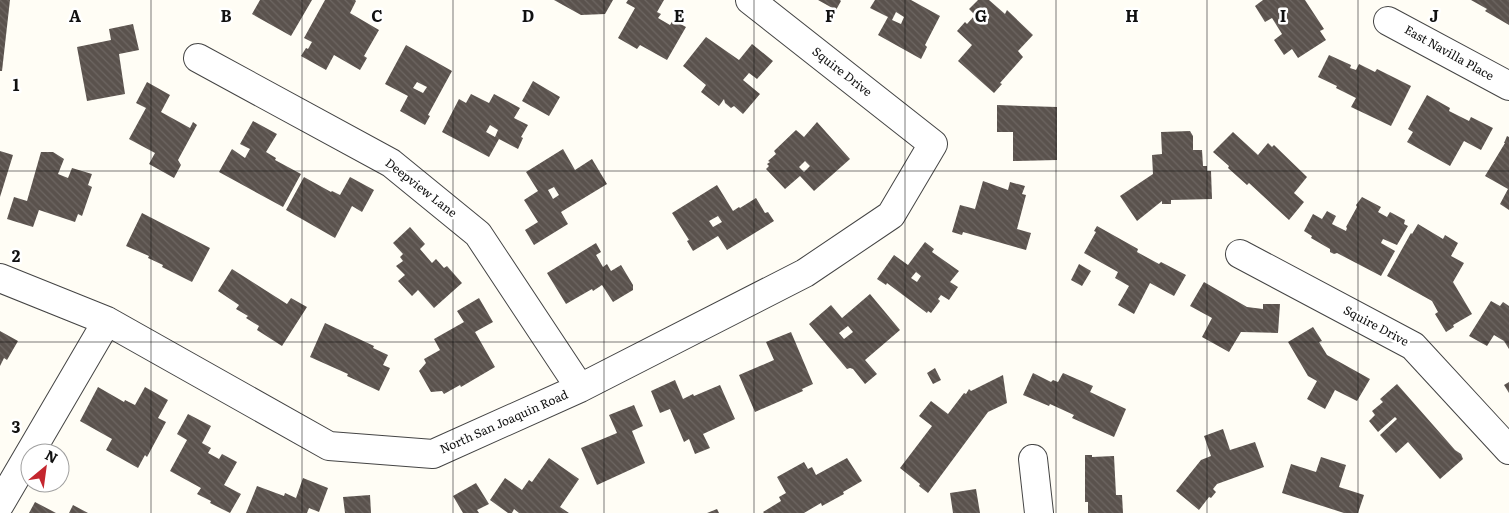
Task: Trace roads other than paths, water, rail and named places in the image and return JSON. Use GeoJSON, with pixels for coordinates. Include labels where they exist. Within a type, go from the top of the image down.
{"type":"FeatureCollection","features":[{"type":"Feature","properties":{"kind":"street","name":"Squire Drive"},"geometry":{"type":"LineString","coordinates":[[750,0],[934,144]]}},
{"type":"Feature","properties":{"kind":"street","name":"East Navilla Place"},"geometry":{"type":"LineString","coordinates":[[1388,20],[1509,86]]}},
{"type":"Feature","properties":{"kind":"street","name":"Deepview Lane"},"geometry":{"type":"LineString","coordinates":[[198,58],[391,163],[478,234],[580,388]]}},
{"type":"Feature","properties":{"kind":"street","name":"North San Joaquin Road"},"geometry":{"type":"LineString","coordinates":[[0,278],[107,321],[329,446],[433,454],[580,388],[806,274],[890,215],[934,144]]}},
{"type":"Feature","properties":{"kind":"street","name":"Squire Drive"},"geometry":{"type":"LineString","coordinates":[[1240,254],[1413,346],[1509,450]]}},
{"type":"Feature","properties":{"kind":"street"},"geometry":{"type":"LineString","coordinates":[[0,504],[107,321]]}},
{"type":"Feature","properties":{"kind":"street"},"geometry":{"type":"LineString","coordinates":[[1033,459],[1038,513]]}}]}
